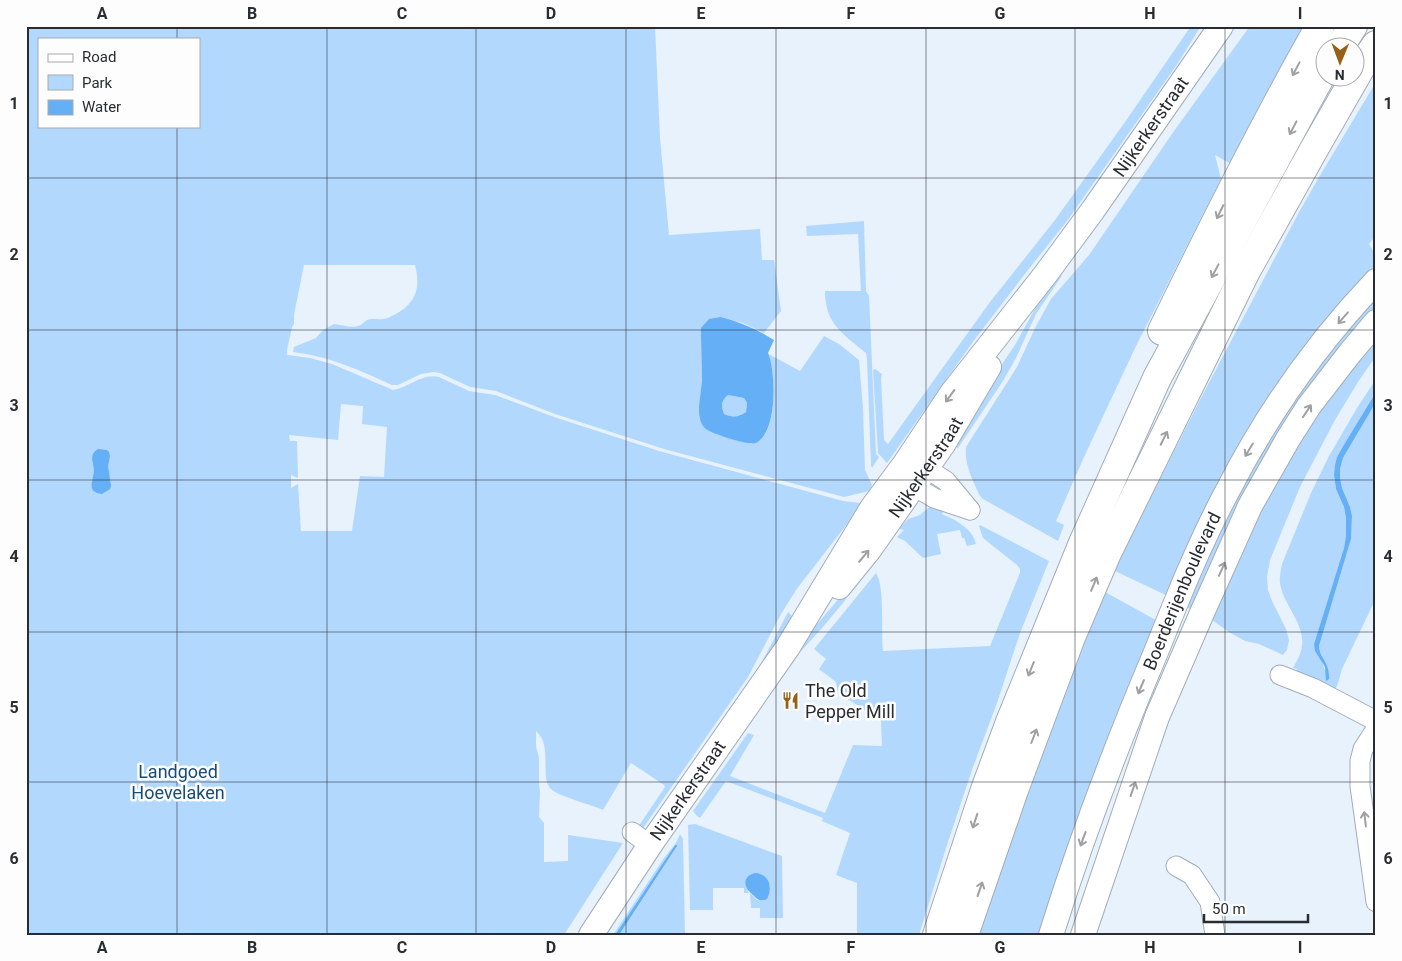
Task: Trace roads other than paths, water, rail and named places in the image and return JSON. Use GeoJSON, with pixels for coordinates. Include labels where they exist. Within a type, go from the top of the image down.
{"type":"FeatureCollection","features":[{"type":"Feature","properties":{"kind":"highway"},"geometry":{"type":"LineString","coordinates":[[1049,624],[1072,538],[1160,335],[1227,199],[1320,26]]}},
{"type":"Feature","properties":{"kind":"highway"},"geometry":{"type":"LineString","coordinates":[[1345,38],[1353,26]]}},
{"type":"Feature","properties":{"kind":"highway"},"geometry":{"type":"LineString","coordinates":[[964,935],[1020,772],[1072,637],[1107,553],[1246,273],[1312,151],[1376,45]]}},
{"type":"Feature","properties":{"kind":"highway"},"geometry":{"type":"LineString","coordinates":[[937,935],[986,787],[1010,722],[1083,543],[1157,378],[1314,88]]}},
{"type":"Feature","properties":{"kind":"main road","name":"Nijkerkerstraat"},"geometry":{"type":"LineString","coordinates":[[591,935],[641,839],[788,648],[872,508],[915,473],[952,393],[1045,275],[1104,195],[1221,26]]}},
{"type":"Feature","properties":{"kind":"main road","name":"Boerderijenboulevard"},"geometry":{"type":"LineString","coordinates":[[1051,935],[1124,725],[1177,600],[1227,490],[1267,422],[1313,355],[1376,281]]}},
{"type":"Feature","properties":{"kind":"main road","name":"Boerderijenboulevard"},"geometry":{"type":"LineString","coordinates":[[1083,935],[1157,717],[1250,506],[1309,406],[1376,322]]}},
{"type":"Feature","properties":{"kind":"street"},"geometry":{"type":"LineString","coordinates":[[1280,675],[1313,688],[1376,720]]}},
{"type":"Feature","properties":{"kind":"street"},"geometry":{"type":"LineString","coordinates":[[1376,729],[1363,749],[1360,762],[1360,786],[1376,902]]}},
{"type":"Feature","properties":{"kind":"street"},"geometry":{"type":"LineString","coordinates":[[1176,866],[1192,875],[1210,902],[1216,935]]}},
{"type":"Feature","properties":{"kind":"water"},"geometry":{"type":"Polygon","coordinates":[[[721,317],[735,321],[755,329],[774,340],[768,353],[774,387],[772,415],[763,437],[756,443],[739,441],[716,434],[705,428],[701,422],[699,410],[702,378],[701,328],[709,319],[721,317]],[[728,395],[722,404],[724,414],[735,416],[746,412],[747,403],[744,398],[728,395]]]}},
{"type":"Feature","properties":{"kind":"water"},"geometry":{"type":"Polygon","coordinates":[[[1376,392],[1376,402],[1343,458],[1340,469],[1342,488],[1352,516],[1351,539],[1319,646],[1329,673],[1329,679],[1326,681],[1325,667],[1315,651],[1314,644],[1346,536],[1346,518],[1344,507],[1336,489],[1335,465],[1337,457],[1376,392]]]}},
{"type":"Feature","properties":{"kind":"water"},"geometry":{"type":"Polygon","coordinates":[[[98,449],[107,450],[110,456],[108,466],[111,486],[110,489],[102,494],[92,489],[94,471],[92,456],[98,449]]]}},
{"type":"Feature","properties":{"kind":"water"},"geometry":{"type":"Polygon","coordinates":[[[675,845],[677,846],[619,935],[615,935],[675,845]]]}},
{"type":"Feature","properties":{"kind":"water"},"geometry":{"type":"Polygon","coordinates":[[[755,873],[764,876],[769,882],[770,890],[767,899],[758,899],[746,886],[745,883],[748,877],[755,873]]]}},
{"type":"Feature","properties":{"kind":"place","name":"The Old Pepper Mill"},"geometry":{"type":"Point","coordinates":[791,701]}},
{"type":"Feature","properties":{"kind":"park label","name":"Landgoed Hoevelaken"},"geometry":{"type":"Point","coordinates":[178,782]}}]}
